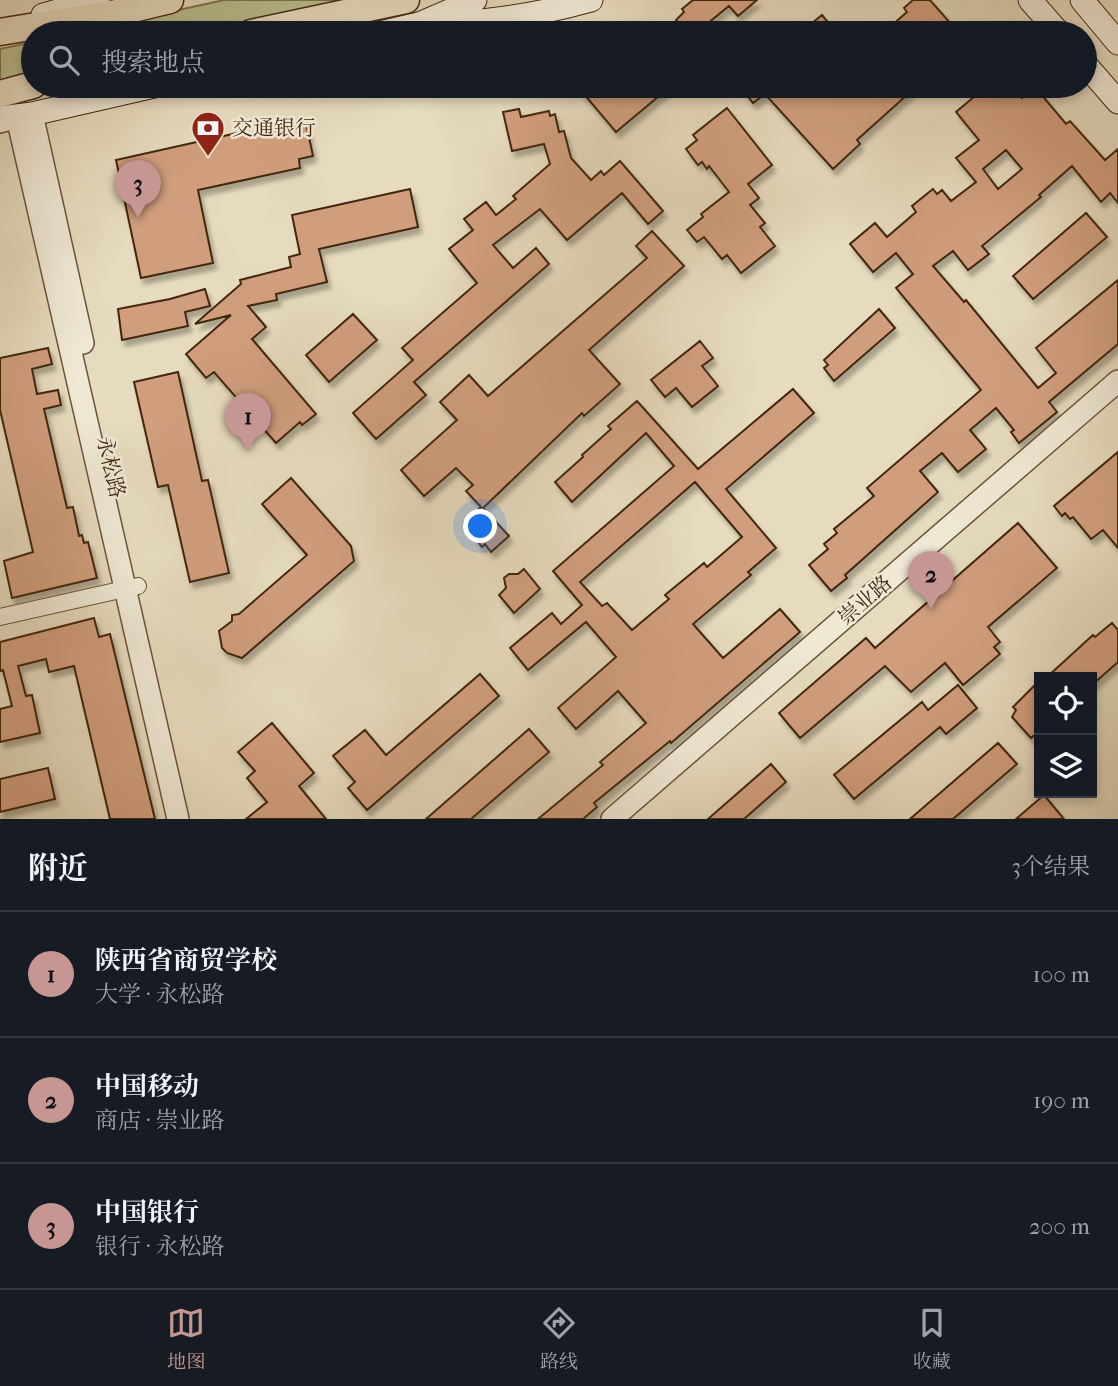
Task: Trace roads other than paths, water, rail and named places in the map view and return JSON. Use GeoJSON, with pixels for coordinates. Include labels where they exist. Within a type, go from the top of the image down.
{"type":"FeatureCollection","features":[{"type":"Feature","properties":{"kind":"highway"},"geometry":{"type":"LineString","coordinates":[[39,21],[99,4],[170,0]]}},
{"type":"Feature","properties":{"kind":"highway"},"geometry":{"type":"LineString","coordinates":[[307,21],[406,0]]}},
{"type":"Feature","properties":{"kind":"highway"},"geometry":{"type":"LineString","coordinates":[[0,32],[21,26]]}},
{"type":"Feature","properties":{"kind":"highway"},"geometry":{"type":"LineString","coordinates":[[0,94],[21,88]]}},
{"type":"Feature","properties":{"kind":"main road"},"geometry":{"type":"LineString","coordinates":[[426,21],[475,0]]}},
{"type":"Feature","properties":{"kind":"main road"},"geometry":{"type":"LineString","coordinates":[[488,21],[550,11],[591,0]]}},
{"type":"Feature","properties":{"kind":"main road"},"geometry":{"type":"LineString","coordinates":[[1030,0],[1048,21]]}},
{"type":"Feature","properties":{"kind":"main road"},"geometry":{"type":"LineString","coordinates":[[1082,0],[1118,43]]}},
{"type":"Feature","properties":{"kind":"main road"},"geometry":{"type":"LineString","coordinates":[[26,21],[99,4]]}},
{"type":"Feature","properties":{"kind":"main road"},"geometry":{"type":"LineString","coordinates":[[0,27],[21,22]]}},
{"type":"Feature","properties":{"kind":"main road"},"geometry":{"type":"LineString","coordinates":[[1097,78],[1118,102]]}},
{"type":"Feature","properties":{"kind":"main road"},"geometry":{"type":"LineString","coordinates":[[12,118],[101,98]]}},
{"type":"Feature","properties":{"kind":"street","name":"永松路"},"geometry":{"type":"LineString","coordinates":[[12,118],[192,819]]}},
{"type":"Feature","properties":{"kind":"street","name":"崇业路"},"geometry":{"type":"LineString","coordinates":[[624,815],[1118,380]]}},
{"type":"Feature","properties":{"kind":"street","name":"永松路"},"geometry":{"type":"LineString","coordinates":[[131,587],[178,819]]}},
{"type":"Feature","properties":{"kind":"street"},"geometry":{"type":"LineString","coordinates":[[0,617],[131,587]]}},
{"type":"Feature","properties":{"kind":"place","name":"交通银行"},"geometry":{"type":"Point","coordinates":[208,158]}},
{"type":"Feature","properties":{"kind":"place","name":"中国银行"},"geometry":{"type":"Point","coordinates":[138,218]}},
{"type":"Feature","properties":{"kind":"place","name":"陕西省商贸学校"},"geometry":{"type":"Point","coordinates":[248,451]}},
{"type":"Feature","properties":{"kind":"place","name":"中国移动"},"geometry":{"type":"Point","coordinates":[931,609]}}]}
